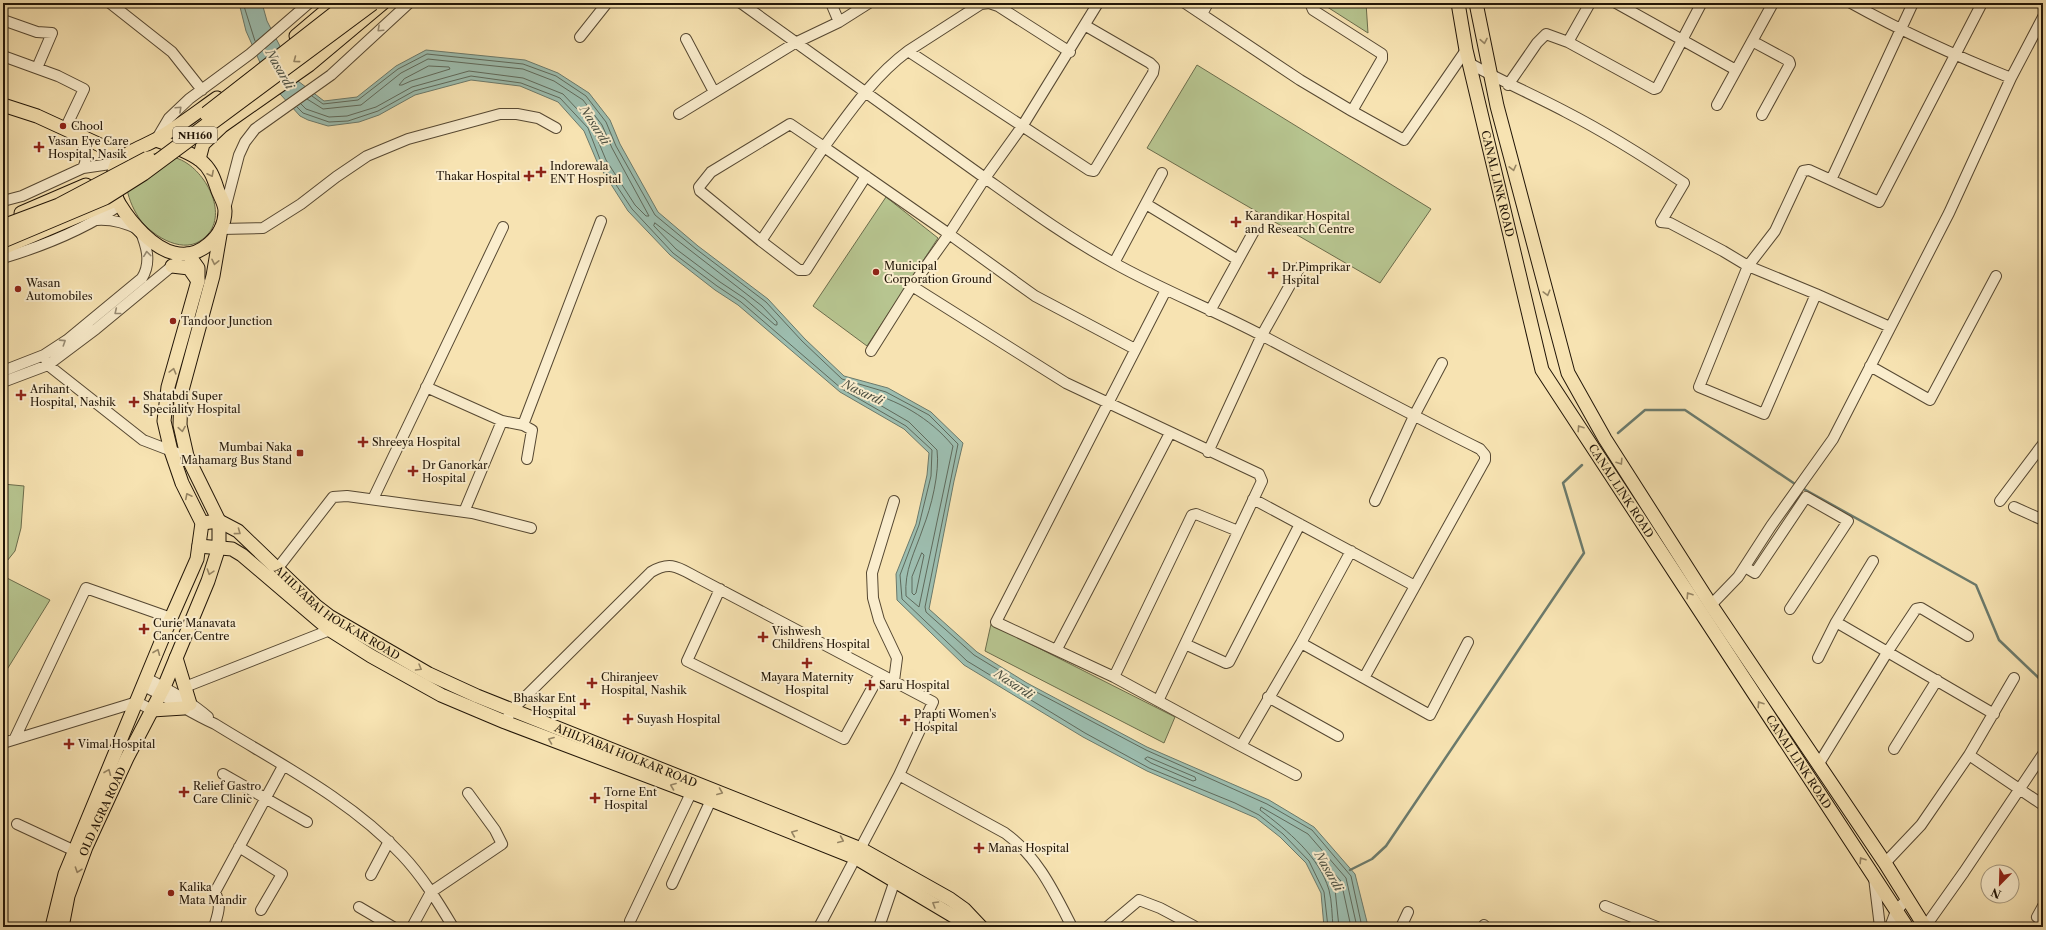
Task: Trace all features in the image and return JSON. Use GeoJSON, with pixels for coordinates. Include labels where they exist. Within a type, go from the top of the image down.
{"type":"FeatureCollection","features":[{"type":"Feature","properties":{"kind":"highway","name":"NH160"},"geometry":{"type":"LineString","coordinates":[[3,227],[59,206],[147,160],[304,40],[349,3]]}},
{"type":"Feature","properties":{"kind":"highway","name":"NH160"},"geometry":{"type":"LineString","coordinates":[[3,240],[106,197],[144,173],[372,3]]}},
{"type":"Feature","properties":{"kind":"main road"},"geometry":{"type":"LineString","coordinates":[[3,221],[119,164],[137,147],[156,140],[246,78],[335,3]]}},
{"type":"Feature","properties":{"kind":"main road"},"geometry":{"type":"LineString","coordinates":[[199,159],[203,144],[222,126],[309,65],[383,3]]}},
{"type":"Feature","properties":{"kind":"main road","name":"CANAL LINK ROAD"},"geometry":{"type":"LineString","coordinates":[[1458,3],[1466,50],[1542,370],[1907,927]]}},
{"type":"Feature","properties":{"kind":"main road","name":"CANAL LINK ROAD"},"geometry":{"type":"LineString","coordinates":[[1476,3],[1490,75],[1568,373],[1605,438],[1712,605],[1885,863],[1925,927]]}},
{"type":"Feature","properties":{"kind":"main road"},"geometry":{"type":"LineString","coordinates":[[3,105],[37,116],[78,134],[119,164]]}},
{"type":"Feature","properties":{"kind":"main road"},"geometry":{"type":"LineString","coordinates":[[156,140],[199,159],[211,171],[225,210],[208,296],[181,394],[180,425],[187,456],[219,521],[202,523],[182,484],[171,451],[164,421],[168,387],[198,281],[198,268],[188,254]]}},
{"type":"Feature","properties":{"kind":"main road"},"geometry":{"type":"LineString","coordinates":[[119,164],[114,186],[118,202],[140,230],[158,246],[174,253],[188,254],[207,246],[221,229]]}},
{"type":"Feature","properties":{"kind":"main road"},"geometry":{"type":"LineString","coordinates":[[3,248],[118,202]]}},
{"type":"Feature","properties":{"kind":"main road"},"geometry":{"type":"LineString","coordinates":[[172,266],[189,268],[198,281]]}},
{"type":"Feature","properties":{"kind":"main road"},"geometry":{"type":"LineString","coordinates":[[1560,398],[1578,391]]}},
{"type":"Feature","properties":{"kind":"main road","name":"OLD AGRA ROAD"},"geometry":{"type":"LineString","coordinates":[[62,927],[68,896],[86,847],[127,758],[162,690],[208,581],[219,547],[219,521]]}},
{"type":"Feature","properties":{"kind":"main road","name":"AHILYABAI HOLKAR ROAD"},"geometry":{"type":"LineString","coordinates":[[219,521],[238,531],[274,574],[330,630],[372,656],[442,695],[505,722],[691,793],[858,854],[895,880],[955,917],[966,927]]}},
{"type":"Feature","properties":{"kind":"main road","name":"OLD AGRA ROAD"},"geometry":{"type":"LineString","coordinates":[[52,927],[65,874],[171,618],[197,560],[202,523]]}},
{"type":"Feature","properties":{"kind":"main road","name":"AHILYABAI HOLKAR ROAD"},"geometry":{"type":"LineString","coordinates":[[199,546],[232,549],[274,574],[329,616],[429,674],[858,854],[950,899],[964,908],[981,927]]}},
{"type":"Feature","properties":{"kind":"main road"},"geometry":{"type":"LineString","coordinates":[[152,710],[187,706],[185,687],[176,658]]}},
{"type":"Feature","properties":{"kind":"street"},"geometry":{"type":"LineString","coordinates":[[110,3],[172,52],[202,90]]}},
{"type":"Feature","properties":{"kind":"street"},"geometry":{"type":"LineString","coordinates":[[156,140],[169,118],[202,90],[250,54],[309,3]]}},
{"type":"Feature","properties":{"kind":"street"},"geometry":{"type":"LineString","coordinates":[[225,210],[238,155],[245,142],[255,129],[331,75],[409,3]]}},
{"type":"Feature","properties":{"kind":"street"},"geometry":{"type":"LineString","coordinates":[[580,38],[607,3]]}},
{"type":"Feature","properties":{"kind":"street"},"geometry":{"type":"LineString","coordinates":[[741,3],[1052,227],[1114,263],[1166,290],[1262,335],[1414,416],[1480,448],[1485,455],[1485,460],[1364,678]]}},
{"type":"Feature","properties":{"kind":"street"},"geometry":{"type":"LineString","coordinates":[[830,3],[839,22]]}},
{"type":"Feature","properties":{"kind":"street"},"geometry":{"type":"LineString","coordinates":[[679,114],[795,43],[839,22],[869,3]]}},
{"type":"Feature","properties":{"kind":"street"},"geometry":{"type":"LineString","coordinates":[[761,241],[824,147],[864,93],[899,57],[981,4],[989,3],[998,6],[1070,52]]}},
{"type":"Feature","properties":{"kind":"street"},"geometry":{"type":"LineString","coordinates":[[871,351],[912,286],[949,234],[985,178],[1023,125],[1086,26],[1098,3]]}},
{"type":"Feature","properties":{"kind":"street"},"geometry":{"type":"LineString","coordinates":[[1186,3],[1300,80],[1404,140],[1466,50]]}},
{"type":"Feature","properties":{"kind":"street"},"geometry":{"type":"LineString","coordinates":[[1202,14],[1208,3]]}},
{"type":"Feature","properties":{"kind":"street"},"geometry":{"type":"LineString","coordinates":[[1310,3],[1312,10],[1382,54],[1382,59],[1352,111]]}},
{"type":"Feature","properties":{"kind":"street"},"geometry":{"type":"LineString","coordinates":[[1568,42],[1590,3]]}},
{"type":"Feature","properties":{"kind":"street"},"geometry":{"type":"LineString","coordinates":[[1616,3],[1736,70]]}},
{"type":"Feature","properties":{"kind":"street"},"geometry":{"type":"LineString","coordinates":[[1717,105],[1773,3]]}},
{"type":"Feature","properties":{"kind":"street"},"geometry":{"type":"LineString","coordinates":[[1851,3],[1901,30],[1956,56],[2011,78]]}},
{"type":"Feature","properties":{"kind":"street"},"geometry":{"type":"LineString","coordinates":[[1831,180],[1913,3]]}},
{"type":"Feature","properties":{"kind":"street"},"geometry":{"type":"LineString","coordinates":[[1816,294],[1764,414],[1699,388],[1748,266],[1775,231],[1803,171],[1809,170],[1879,202],[1956,56],[1982,3]]}},
{"type":"Feature","properties":{"kind":"street"},"geometry":{"type":"LineString","coordinates":[[1508,85],[1544,35],[1549,35],[1568,42],[1654,89],[1657,88],[1701,4]]}},
{"type":"Feature","properties":{"kind":"street"},"geometry":{"type":"LineString","coordinates":[[1712,605],[1738,577],[1833,439],[1949,213],[2011,78],[2043,17]]}},
{"type":"Feature","properties":{"kind":"street"},"geometry":{"type":"LineString","coordinates":[[3,20],[37,32],[52,33],[37,68]]}},
{"type":"Feature","properties":{"kind":"street"},"geometry":{"type":"LineString","coordinates":[[908,51],[1023,125],[1089,170],[1096,169],[1153,73],[1154,68],[1150,63],[1086,26]]}},
{"type":"Feature","properties":{"kind":"street"},"geometry":{"type":"LineString","coordinates":[[686,39],[714,92]]}},
{"type":"Feature","properties":{"kind":"street"},"geometry":{"type":"LineString","coordinates":[[1752,41],[1789,61],[1790,64],[1762,115]]}},
{"type":"Feature","properties":{"kind":"street"},"geometry":{"type":"LineString","coordinates":[[3,56],[58,76],[84,89],[65,129]]}},
{"type":"Feature","properties":{"kind":"street"},"geometry":{"type":"LineString","coordinates":[[1470,63],[1508,85],[1565,112],[1630,147],[1684,183],[1661,222],[1670,223],[1690,233],[1748,266],[1890,327]]}},
{"type":"Feature","properties":{"kind":"street"},"geometry":{"type":"LineString","coordinates":[[221,229],[263,228],[301,204],[336,177],[367,156],[408,139],[500,114],[517,114],[538,118],[556,128]]}},
{"type":"Feature","properties":{"kind":"street"},"geometry":{"type":"LineString","coordinates":[[866,176],[806,270],[799,270],[761,241],[700,191],[699,187],[711,172],[790,124],[866,176],[949,234],[1035,296],[1136,349]]}},
{"type":"Feature","properties":{"kind":"street"},"geometry":{"type":"LineString","coordinates":[[78,134],[85,153],[86,162],[83,168]]}},
{"type":"Feature","properties":{"kind":"street"},"geometry":{"type":"LineString","coordinates":[[3,201],[22,196],[83,168],[119,164]]}},
{"type":"Feature","properties":{"kind":"street"},"geometry":{"type":"LineString","coordinates":[[1114,263],[1162,173]]}},
{"type":"Feature","properties":{"kind":"street"},"geometry":{"type":"LineString","coordinates":[[3,258],[22,252],[97,220],[118,202]]}},
{"type":"Feature","properties":{"kind":"street"},"geometry":{"type":"LineString","coordinates":[[1146,204],[1238,260]]}},
{"type":"Feature","properties":{"kind":"street"},"geometry":{"type":"LineString","coordinates":[[3,382],[48,365],[96,329],[144,282],[148,260],[146,244],[140,230],[126,223],[109,219],[97,220]]}},
{"type":"Feature","properties":{"kind":"street"},"geometry":{"type":"LineString","coordinates":[[523,425],[601,221]]}},
{"type":"Feature","properties":{"kind":"street"},"geometry":{"type":"LineString","coordinates":[[373,499],[503,227]]}},
{"type":"Feature","properties":{"kind":"street"},"geometry":{"type":"LineString","coordinates":[[1210,311],[1254,231]]}},
{"type":"Feature","properties":{"kind":"street"},"geometry":{"type":"LineString","coordinates":[[3,371],[44,355],[144,282],[172,266],[188,254]]}},
{"type":"Feature","properties":{"kind":"street"},"geometry":{"type":"LineString","coordinates":[[1208,452],[1262,335],[1300,266]]}},
{"type":"Feature","properties":{"kind":"street"},"geometry":{"type":"LineString","coordinates":[[1870,366],[1930,400],[1996,276]]}},
{"type":"Feature","properties":{"kind":"street"},"geometry":{"type":"LineString","coordinates":[[912,286],[1066,383],[1108,402],[1208,452],[1259,474],[1262,481],[1158,701]]}},
{"type":"Feature","properties":{"kind":"street"},"geometry":{"type":"LineString","coordinates":[[1166,290],[996,622],[1057,649],[1114,677],[1296,775]]}},
{"type":"Feature","properties":{"kind":"street"},"geometry":{"type":"LineString","coordinates":[[44,355],[48,365],[143,440],[187,456]]}},
{"type":"Feature","properties":{"kind":"street"},"geometry":{"type":"LineString","coordinates":[[1374,502],[1414,416],[1442,363]]}},
{"type":"Feature","properties":{"kind":"street"},"geometry":{"type":"LineString","coordinates":[[426,387],[502,421],[523,425],[532,430],[528,459]]}},
{"type":"Feature","properties":{"kind":"street"},"geometry":{"type":"LineString","coordinates":[[464,512],[502,421]]}},
{"type":"Feature","properties":{"kind":"street"},"geometry":{"type":"LineString","coordinates":[[1057,649],[1170,433]]}},
{"type":"Feature","properties":{"kind":"street"},"geometry":{"type":"LineString","coordinates":[[2000,501],[2043,444]]}},
{"type":"Feature","properties":{"kind":"street"},"geometry":{"type":"LineString","coordinates":[[274,574],[333,497],[347,496],[464,512],[531,528]]}},
{"type":"Feature","properties":{"kind":"street"},"geometry":{"type":"LineString","coordinates":[[1791,498],[1801,504]]}},
{"type":"Feature","properties":{"kind":"street"},"geometry":{"type":"LineString","coordinates":[[1745,567],[1755,573],[1806,498],[1848,521],[1790,609]]}},
{"type":"Feature","properties":{"kind":"street"},"geometry":{"type":"LineString","coordinates":[[1253,499],[1415,586]]}},
{"type":"Feature","properties":{"kind":"street"},"geometry":{"type":"LineString","coordinates":[[894,501],[872,573],[871,583],[873,598],[879,620],[897,658],[894,681]]}},
{"type":"Feature","properties":{"kind":"street"},"geometry":{"type":"LineString","coordinates":[[2014,507],[2043,520]]}},
{"type":"Feature","properties":{"kind":"street"},"geometry":{"type":"LineString","coordinates":[[1114,677],[1192,515],[1196,514],[1238,531]]}},
{"type":"Feature","properties":{"kind":"street"},"geometry":{"type":"LineString","coordinates":[[1185,644],[1226,663],[1229,662],[1300,524]]}},
{"type":"Feature","properties":{"kind":"street"},"geometry":{"type":"LineString","coordinates":[[1241,746],[1268,697],[1301,643],[1351,551]]}},
{"type":"Feature","properties":{"kind":"street"},"geometry":{"type":"LineString","coordinates":[[1818,658],[1836,622],[1873,561]]}},
{"type":"Feature","properties":{"kind":"street"},"geometry":{"type":"LineString","coordinates":[[505,722],[512,710],[651,572],[662,566],[673,565],[933,702],[899,775],[819,927]]}},
{"type":"Feature","properties":{"kind":"street"},"geometry":{"type":"LineString","coordinates":[[15,738],[86,588],[171,618]]}},
{"type":"Feature","properties":{"kind":"street"},"geometry":{"type":"LineString","coordinates":[[720,589],[687,661],[844,739],[880,674]]}},
{"type":"Feature","properties":{"kind":"street"},"geometry":{"type":"LineString","coordinates":[[1818,765],[1888,651],[1918,608],[1968,636]]}},
{"type":"Feature","properties":{"kind":"street"},"geometry":{"type":"LineString","coordinates":[[1836,622],[1994,714]]}},
{"type":"Feature","properties":{"kind":"street"},"geometry":{"type":"LineString","coordinates":[[185,687],[330,630]]}},
{"type":"Feature","properties":{"kind":"street"},"geometry":{"type":"LineString","coordinates":[[1301,643],[1430,716],[1468,642]]}},
{"type":"Feature","properties":{"kind":"street"},"geometry":{"type":"LineString","coordinates":[[1885,863],[1930,814],[1969,755],[2014,678]]}},
{"type":"Feature","properties":{"kind":"street"},"geometry":{"type":"LineString","coordinates":[[1894,749],[1937,680]]}},
{"type":"Feature","properties":{"kind":"street"},"geometry":{"type":"LineString","coordinates":[[145,682],[162,690],[349,808],[389,841],[404,856],[431,892],[453,927]]}},
{"type":"Feature","properties":{"kind":"street"},"geometry":{"type":"LineString","coordinates":[[1268,697],[1338,736]]}},
{"type":"Feature","properties":{"kind":"street"},"geometry":{"type":"LineString","coordinates":[[3,743],[15,738],[136,702],[152,710]]}},
{"type":"Feature","properties":{"kind":"street"},"geometry":{"type":"LineString","coordinates":[[1925,927],[1964,872],[2043,754]]}},
{"type":"Feature","properties":{"kind":"street"},"geometry":{"type":"LineString","coordinates":[[1969,755],[2019,788],[2043,806]]}},
{"type":"Feature","properties":{"kind":"street"},"geometry":{"type":"LineString","coordinates":[[216,924],[220,901],[215,892],[283,766]]}},
{"type":"Feature","properties":{"kind":"street"},"geometry":{"type":"LineString","coordinates":[[223,774],[307,822]]}},
{"type":"Feature","properties":{"kind":"street"},"geometry":{"type":"LineString","coordinates":[[899,775],[1005,834],[1021,845],[1037,863],[1072,927]]}},
{"type":"Feature","properties":{"kind":"street"},"geometry":{"type":"LineString","coordinates":[[412,927],[431,892],[502,844],[496,830],[468,793]]}},
{"type":"Feature","properties":{"kind":"street"},"geometry":{"type":"LineString","coordinates":[[630,921],[691,793]]}},
{"type":"Feature","properties":{"kind":"street"},"geometry":{"type":"LineString","coordinates":[[672,884],[710,800]]}},
{"type":"Feature","properties":{"kind":"street"},"geometry":{"type":"LineString","coordinates":[[17,824],[75,851]]}},
{"type":"Feature","properties":{"kind":"street"},"geometry":{"type":"LineString","coordinates":[[370,875],[389,841]]}},
{"type":"Feature","properties":{"kind":"street"},"geometry":{"type":"LineString","coordinates":[[240,847],[282,874],[261,910]]}},
{"type":"Feature","properties":{"kind":"street"},"geometry":{"type":"LineString","coordinates":[[1874,878],[1880,927]]}},
{"type":"Feature","properties":{"kind":"street"},"geometry":{"type":"LineString","coordinates":[[879,927],[895,880]]}},
{"type":"Feature","properties":{"kind":"street"},"geometry":{"type":"LineString","coordinates":[[1890,927],[1896,911],[1908,898]]}},
{"type":"Feature","properties":{"kind":"street"},"geometry":{"type":"LineString","coordinates":[[1107,927],[1139,900],[1173,914],[1194,926]]}},
{"type":"Feature","properties":{"kind":"street"},"geometry":{"type":"LineString","coordinates":[[1605,906],[1657,927]]}},
{"type":"Feature","properties":{"kind":"street"},"geometry":{"type":"LineString","coordinates":[[2043,906],[2037,917],[2043,922]]}},
{"type":"Feature","properties":{"kind":"street"},"geometry":{"type":"LineString","coordinates":[[359,907],[393,927]]}},
{"type":"Feature","properties":{"kind":"street"},"geometry":{"type":"LineString","coordinates":[[1401,927],[1408,912]]}},
{"type":"Feature","properties":{"kind":"green space"},"geometry":{"type":"Polygon","coordinates":[[[1321,3],[1366,3],[1368,33],[1321,3]]]}},
{"type":"Feature","properties":{"kind":"green space"},"geometry":{"type":"Polygon","coordinates":[[[1197,65],[1431,209],[1380,283],[1147,148],[1197,65]]]}},
{"type":"Feature","properties":{"kind":"green space"},"geometry":{"type":"Polygon","coordinates":[[[160,152],[182,160],[188,164],[204,180],[210,190],[214,201],[214,223],[209,233],[200,241],[184,245],[175,244],[158,236],[144,224],[132,206],[126,184],[151,155],[160,152]]]}},
{"type":"Feature","properties":{"kind":"green space","name":"Municipal Corporation Ground"},"geometry":{"type":"Polygon","coordinates":[[[886,197],[938,238],[867,346],[813,306],[886,197]]]}},
{"type":"Feature","properties":{"kind":"green space"},"geometry":{"type":"Polygon","coordinates":[[[3,484],[24,486],[21,528],[15,551],[3,566],[3,484]]]}},
{"type":"Feature","properties":{"kind":"green space"},"geometry":{"type":"Polygon","coordinates":[[[3,576],[50,600],[3,676],[3,576]]]}},
{"type":"Feature","properties":{"kind":"green space"},"geometry":{"type":"Polygon","coordinates":[[[991,624],[1175,717],[1164,743],[985,651],[991,624]]]}},
{"type":"Feature","properties":{"kind":"water","name":"Nasardi"},"geometry":{"type":"Polygon","coordinates":[[[239,3],[262,3],[267,21],[298,81],[324,101],[357,97],[396,66],[426,50],[525,60],[558,73],[589,93],[610,120],[620,144],[658,212],[698,246],[768,299],[805,339],[844,376],[888,388],[931,412],[963,443],[929,609],[977,652],[1027,683],[1147,747],[1269,800],[1314,827],[1355,874],[1367,922],[1366,927],[1324,927],[1321,893],[1306,863],[1280,837],[1256,818],[1147,771],[1083,737],[964,665],[897,600],[896,574],[916,524],[927,475],[929,453],[904,429],[840,392],[738,305],[715,290],[670,255],[628,211],[598,164],[584,131],[558,102],[520,86],[471,80],[415,95],[379,115],[359,122],[328,126],[308,120],[300,116],[281,95],[262,67],[246,31],[239,3]]]}},
{"type":"Feature","properties":{"kind":"waterway"},"geometry":{"type":"LineString","coordinates":[[1618,433],[1645,410],[1685,410],[1798,486]]}},
{"type":"Feature","properties":{"kind":"waterway"},"geometry":{"type":"LineString","coordinates":[[1350,870],[1372,859],[1386,846],[1584,553],[1563,483],[1582,465]]}},
{"type":"Feature","properties":{"kind":"waterway"},"geometry":{"type":"LineString","coordinates":[[1802,488],[1976,585],[1999,640],[2043,682]]}},
{"type":"Feature","properties":{"kind":"place","name":"Chool"},"geometry":{"type":"Point","coordinates":[63,126]}},
{"type":"Feature","properties":{"kind":"place","name":"Vasan Eye Care Hospital, Nasik"},"geometry":{"type":"Point","coordinates":[39,147]}},
{"type":"Feature","properties":{"kind":"place","name":"Indorewala ENT Hospital"},"geometry":{"type":"Point","coordinates":[541,172]}},
{"type":"Feature","properties":{"kind":"place","name":"Thakar Hospital"},"geometry":{"type":"Point","coordinates":[529,176]}},
{"type":"Feature","properties":{"kind":"place","name":"Karandikar Hospital and Research Centre"},"geometry":{"type":"Point","coordinates":[1236,222]}},
{"type":"Feature","properties":{"kind":"place","name":"Municipal Corporation Ground"},"geometry":{"type":"Point","coordinates":[876,272]}},
{"type":"Feature","properties":{"kind":"place","name":"Dr.Pimprikar Hspital"},"geometry":{"type":"Point","coordinates":[1273,273]}},
{"type":"Feature","properties":{"kind":"place","name":"Wasan Automobiles"},"geometry":{"type":"Point","coordinates":[18,289]}},
{"type":"Feature","properties":{"kind":"place","name":"Tandoor Junction"},"geometry":{"type":"Point","coordinates":[173,321]}},
{"type":"Feature","properties":{"kind":"place","name":"Arihant Hospital, Nashik"},"geometry":{"type":"Point","coordinates":[21,395]}},
{"type":"Feature","properties":{"kind":"place","name":"Shatabdi Super Speciality Hospital"},"geometry":{"type":"Point","coordinates":[134,402]}},
{"type":"Feature","properties":{"kind":"place","name":"Shreeya Hospital"},"geometry":{"type":"Point","coordinates":[363,442]}},
{"type":"Feature","properties":{"kind":"place","name":"Mumbai Naka Mahamarg Bus Stand"},"geometry":{"type":"Point","coordinates":[300,453]}},
{"type":"Feature","properties":{"kind":"place","name":"Dr Ganorkar Hospital"},"geometry":{"type":"Point","coordinates":[413,471]}},
{"type":"Feature","properties":{"kind":"place","name":"Curie Manavata Cancer Centre"},"geometry":{"type":"Point","coordinates":[144,629]}},
{"type":"Feature","properties":{"kind":"place","name":"Vishwesh Childrens Hospital"},"geometry":{"type":"Point","coordinates":[763,637]}},
{"type":"Feature","properties":{"kind":"place","name":"Mayara Maternity Hospital"},"geometry":{"type":"Point","coordinates":[807,663]}},
{"type":"Feature","properties":{"kind":"place","name":"Chiranjeev Hospital, Nashik"},"geometry":{"type":"Point","coordinates":[592,683]}},
{"type":"Feature","properties":{"kind":"place","name":"Saru Hospital"},"geometry":{"type":"Point","coordinates":[870,685]}},
{"type":"Feature","properties":{"kind":"place","name":"Bhaskar Ent Hospital"},"geometry":{"type":"Point","coordinates":[585,704]}},
{"type":"Feature","properties":{"kind":"place","name":"Suyash Hospital"},"geometry":{"type":"Point","coordinates":[628,719]}},
{"type":"Feature","properties":{"kind":"place","name":"Prapti Women's Hospital"},"geometry":{"type":"Point","coordinates":[905,720]}},
{"type":"Feature","properties":{"kind":"place","name":"Vimal Hospital"},"geometry":{"type":"Point","coordinates":[69,744]}},
{"type":"Feature","properties":{"kind":"place","name":"Relief Gastro Care Clinic"},"geometry":{"type":"Point","coordinates":[184,792]}},
{"type":"Feature","properties":{"kind":"place","name":"Torne Ent Hospital"},"geometry":{"type":"Point","coordinates":[595,798]}},
{"type":"Feature","properties":{"kind":"place","name":"Manas Hospital"},"geometry":{"type":"Point","coordinates":[979,848]}},
{"type":"Feature","properties":{"kind":"place","name":"Kalika Mata Mandir"},"geometry":{"type":"Point","coordinates":[171,893]}}]}
